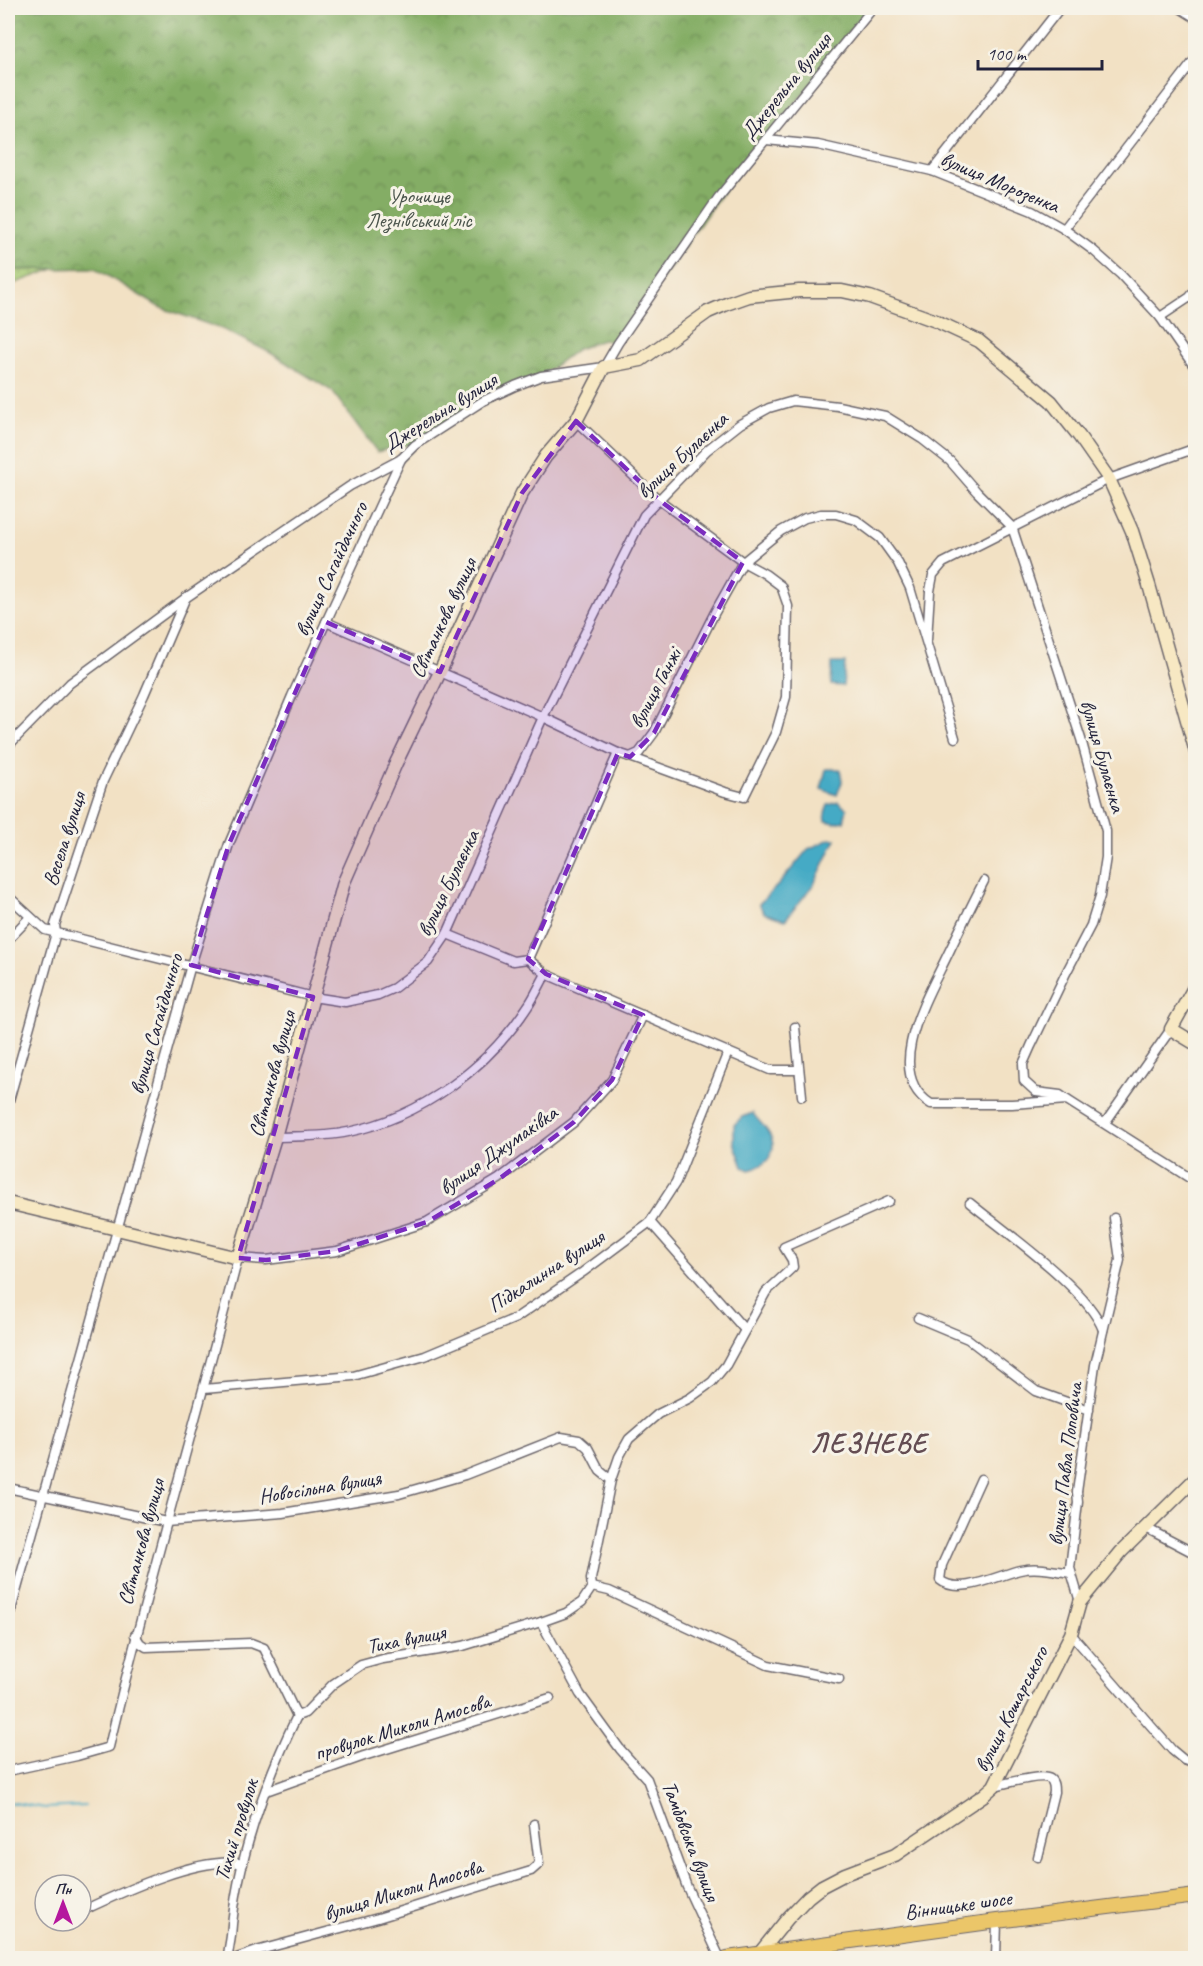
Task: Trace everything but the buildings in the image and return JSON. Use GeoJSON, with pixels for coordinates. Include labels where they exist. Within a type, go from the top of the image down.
{"type":"FeatureCollection","features":[{"type":"Feature","properties":{"kind":"main road","name":"Вінницьке шосе"},"geometry":{"type":"LineString","coordinates":[[727,1959],[1196,1896]]}},
{"type":"Feature","properties":{"kind":"street","name":"Джерельна вулиця"},"geometry":{"type":"LineString","coordinates":[[8,746],[70,682],[187,597],[350,486],[401,459],[415,445],[434,432],[483,401],[515,386],[542,376],[604,368],[618,343],[718,198],[873,8]]}},
{"type":"Feature","properties":{"kind":"street"},"geometry":{"type":"LineString","coordinates":[[932,171],[1060,8]]}},
{"type":"Feature","properties":{"kind":"street"},"geometry":{"type":"LineString","coordinates":[[1180,8],[1196,18]]}},
{"type":"Feature","properties":{"kind":"street"},"geometry":{"type":"LineString","coordinates":[[1064,229],[1196,58]]}},
{"type":"Feature","properties":{"kind":"street","name":"вулиця Морозенка"},"geometry":{"type":"LineString","coordinates":[[766,140],[818,145],[932,171],[1032,211],[1064,229],[1121,275],[1160,317],[1196,369]]}},
{"type":"Feature","properties":{"kind":"street"},"geometry":{"type":"LineString","coordinates":[[1160,317],[1190,297],[1196,289]]}},
{"type":"Feature","properties":{"kind":"street"},"geometry":{"type":"LineString","coordinates":[[604,368],[641,360],[708,312],[749,296],[799,291],[826,291],[870,297],[936,321],[979,341],[1051,401],[1109,479],[1135,542],[1196,752]]}},
{"type":"Feature","properties":{"kind":"street","name":"Світанкова вулиця"},"geometry":{"type":"LineString","coordinates":[[8,1771],[109,1747],[135,1635],[344,882],[396,763],[522,493],[546,456],[576,421],[604,368]]}},
{"type":"Feature","properties":{"kind":"street","name":"вулиця Булаєнка"},"geometry":{"type":"LineString","coordinates":[[8,896],[45,930],[313,997],[345,1002],[378,995],[394,988],[428,962],[447,934],[543,717],[644,514],[707,450],[740,424],[769,408],[794,401],[838,406],[885,416],[922,439],[950,461],[1012,527],[1081,739],[1106,831],[1107,857],[1100,896],[1091,925],[1023,1064],[1024,1081],[1036,1092],[1060,1095],[1067,1100]]}},
{"type":"Feature","properties":{"kind":"street"},"geometry":{"type":"LineString","coordinates":[[576,421],[659,500],[742,562],[765,574],[781,586],[788,606],[786,697],[776,732],[744,797],[630,757]]}},
{"type":"Feature","properties":{"kind":"street"},"geometry":{"type":"LineString","coordinates":[[927,646],[933,575],[943,563],[1109,479],[1196,448]]}},
{"type":"Feature","properties":{"kind":"street","name":"вулиця Сагайдачного"},"geometry":{"type":"LineString","coordinates":[[8,1621],[191,965],[229,844],[326,622],[401,459]]}},
{"type":"Feature","properties":{"kind":"street","name":"вулиця Ганжі"},"geometry":{"type":"LineString","coordinates":[[326,622],[630,757],[639,753],[654,733],[742,562],[780,531],[804,518],[836,514],[856,520],[880,538],[898,563],[910,588],[954,738]]}},
{"type":"Feature","properties":{"kind":"street","name":"Весела вулиця"},"geometry":{"type":"LineString","coordinates":[[8,1104],[56,933],[55,924],[103,781],[187,597]]}},
{"type":"Feature","properties":{"kind":"street"},"geometry":{"type":"LineString","coordinates":[[528,959],[618,753]]}},
{"type":"Feature","properties":{"kind":"street"},"geometry":{"type":"LineString","coordinates":[[984,881],[916,1020],[911,1047],[911,1080],[917,1092],[931,1104],[1012,1104],[1067,1100],[1196,1182]]}},
{"type":"Feature","properties":{"kind":"street"},"geometry":{"type":"LineString","coordinates":[[8,940],[30,917]]}},
{"type":"Feature","properties":{"kind":"street"},"geometry":{"type":"LineString","coordinates":[[447,934],[513,962],[528,959]]}},
{"type":"Feature","properties":{"kind":"street"},"geometry":{"type":"LineString","coordinates":[[528,959],[546,974],[770,1070],[800,1070]]}},
{"type":"Feature","properties":{"kind":"street"},"geometry":{"type":"LineString","coordinates":[[275,1137],[347,1132],[385,1122],[412,1111],[476,1067],[506,1035],[528,1006],[546,974]]}},
{"type":"Feature","properties":{"kind":"street"},"geometry":{"type":"LineString","coordinates":[[1105,1123],[1171,1029],[1196,984]]}},
{"type":"Feature","properties":{"kind":"street","name":"вулиця Джумаківка"},"geometry":{"type":"LineString","coordinates":[[8,1203],[238,1258],[266,1260],[337,1251],[427,1222],[489,1185],[574,1122],[612,1080],[643,1015]]}},
{"type":"Feature","properties":{"kind":"street"},"geometry":{"type":"LineString","coordinates":[[795,1027],[802,1096]]}},
{"type":"Feature","properties":{"kind":"street"},"geometry":{"type":"LineString","coordinates":[[1171,1029],[1196,1044]]}},
{"type":"Feature","properties":{"kind":"street","name":"Підкалинна вулиця"},"geometry":{"type":"LineString","coordinates":[[204,1389],[353,1376],[425,1356],[516,1318],[650,1222],[676,1182],[728,1052]]}},
{"type":"Feature","properties":{"kind":"street"},"geometry":{"type":"LineString","coordinates":[[839,1679],[768,1665],[609,1591],[592,1587],[591,1578],[611,1480],[619,1456],[629,1438],[658,1414],[690,1398],[712,1382],[726,1365],[766,1292],[793,1267],[792,1260],[784,1247],[889,1201]]}},
{"type":"Feature","properties":{"kind":"street"},"geometry":{"type":"LineString","coordinates":[[970,1203],[1056,1273],[1100,1320],[1103,1331]]}},
{"type":"Feature","properties":{"kind":"street","name":"вулиця Павла Поповича"},"geometry":{"type":"LineString","coordinates":[[1080,1602],[1070,1568],[1078,1502],[1077,1492],[1095,1365],[1120,1260],[1114,1218]]}},
{"type":"Feature","properties":{"kind":"street"},"geometry":{"type":"LineString","coordinates":[[650,1222],[745,1330]]}},
{"type":"Feature","properties":{"kind":"street"},"geometry":{"type":"LineString","coordinates":[[918,1318],[968,1339],[1036,1391],[1089,1410]]}},
{"type":"Feature","properties":{"kind":"street","name":"Новосільна вулиця"},"geometry":{"type":"LineString","coordinates":[[8,1488],[166,1522],[283,1513],[399,1494],[465,1475],[561,1437],[579,1440],[588,1448],[600,1471],[611,1480]]}},
{"type":"Feature","properties":{"kind":"street","name":"вулиця Кошарського"},"geometry":{"type":"LineString","coordinates":[[759,1954],[788,1918],[822,1886],[845,1874],[895,1855],[984,1796],[994,1786],[1071,1634],[1080,1602],[1121,1552],[1196,1478]]}},
{"type":"Feature","properties":{"kind":"street"},"geometry":{"type":"LineString","coordinates":[[981,1479],[942,1565],[940,1580],[946,1585],[960,1585],[977,1583],[1021,1570],[1036,1569],[1071,1573]]}},
{"type":"Feature","properties":{"kind":"street"},"geometry":{"type":"LineString","coordinates":[[1146,1528],[1196,1554]]}},
{"type":"Feature","properties":{"kind":"street","name":"Тиха вулиця"},"geometry":{"type":"LineString","coordinates":[[297,1716],[305,1713],[333,1684],[361,1665],[383,1659],[462,1646],[541,1622],[566,1612],[582,1602],[592,1587]]}},
{"type":"Feature","properties":{"kind":"street","name":"Тамбовська вулиця"},"geometry":{"type":"LineString","coordinates":[[541,1622],[580,1694],[620,1749],[647,1779],[687,1887],[720,1959]]}},
{"type":"Feature","properties":{"kind":"street"},"geometry":{"type":"LineString","coordinates":[[1071,1634],[1172,1750],[1184,1760],[1196,1764]]}},
{"type":"Feature","properties":{"kind":"street"},"geometry":{"type":"LineString","coordinates":[[135,1635],[146,1647],[251,1643],[264,1648],[297,1716]]}},
{"type":"Feature","properties":{"kind":"street","name":"провулок Миколи Амосова"},"geometry":{"type":"LineString","coordinates":[[266,1791],[364,1756],[550,1698]]}},
{"type":"Feature","properties":{"kind":"street","name":"Тихий провулок"},"geometry":{"type":"LineString","coordinates":[[228,1959],[234,1897],[243,1864],[266,1791],[297,1716]]}},
{"type":"Feature","properties":{"kind":"street"},"geometry":{"type":"LineString","coordinates":[[994,1786],[1039,1777],[1052,1780],[1053,1792],[1038,1857]]}},
{"type":"Feature","properties":{"kind":"street","name":"вулиця Миколи Амосова"},"geometry":{"type":"LineString","coordinates":[[237,1959],[260,1950],[378,1918],[531,1871],[539,1864],[534,1824]]}},
{"type":"Feature","properties":{"kind":"street"},"geometry":{"type":"LineString","coordinates":[[93,1906],[119,1893],[178,1872],[217,1863],[243,1864]]}},
{"type":"Feature","properties":{"kind":"street"},"geometry":{"type":"LineString","coordinates":[[996,1959],[997,1921]]}},
{"type":"Feature","properties":{"kind":"highlighted area"},"geometry":{"type":"Polygon","coordinates":[[[576,421],[659,500],[743,562],[654,733],[630,757],[618,753],[528,959],[546,974],[643,1015],[612,1080],[574,1122],[499,1179],[427,1222],[337,1251],[266,1260],[238,1258],[313,997],[191,965],[229,844],[326,622],[440,672],[522,493],[576,421]]]}},
{"type":"Feature","properties":{"kind":"green space","name":"Урочище Лезнівський ліс"},"geometry":{"type":"Polygon","coordinates":[[[8,8],[873,8],[718,198],[618,343],[603,340],[577,349],[541,376],[515,386],[415,445],[377,452],[332,391],[269,352],[222,329],[159,307],[95,268],[8,270],[8,8]]]}},
{"type":"Feature","properties":{"kind":"green space"},"geometry":{"type":"Polygon","coordinates":[[[54,269],[8,286],[8,270],[54,269]]]}},
{"type":"Feature","properties":{"kind":"water"},"geometry":{"type":"Polygon","coordinates":[[[832,663],[845,663],[843,686],[831,685],[832,663]]]}},
{"type":"Feature","properties":{"kind":"water"},"geometry":{"type":"Polygon","coordinates":[[[826,769],[840,769],[842,782],[837,795],[821,789],[826,769]]]}},
{"type":"Feature","properties":{"kind":"water"},"geometry":{"type":"Polygon","coordinates":[[[838,802],[847,809],[844,821],[835,823],[826,821],[825,813],[828,805],[838,802]]]}},
{"type":"Feature","properties":{"kind":"water"},"geometry":{"type":"Polygon","coordinates":[[[830,839],[836,839],[814,884],[785,920],[764,913],[759,904],[808,849],[830,839]]]}},
{"type":"Feature","properties":{"kind":"water"},"geometry":{"type":"Polygon","coordinates":[[[753,1113],[768,1132],[773,1145],[767,1161],[749,1170],[743,1167],[734,1142],[734,1125],[742,1117],[753,1113]]]}},
{"type":"Feature","properties":{"kind":"waterway"},"geometry":{"type":"LineString","coordinates":[[8,1802],[45,1808],[85,1806]]}},
{"type":"Feature","properties":{"kind":"district","name":"ЛЕЗНЕВЕ"},"geometry":{"type":"Point","coordinates":[869,1443]}}]}
